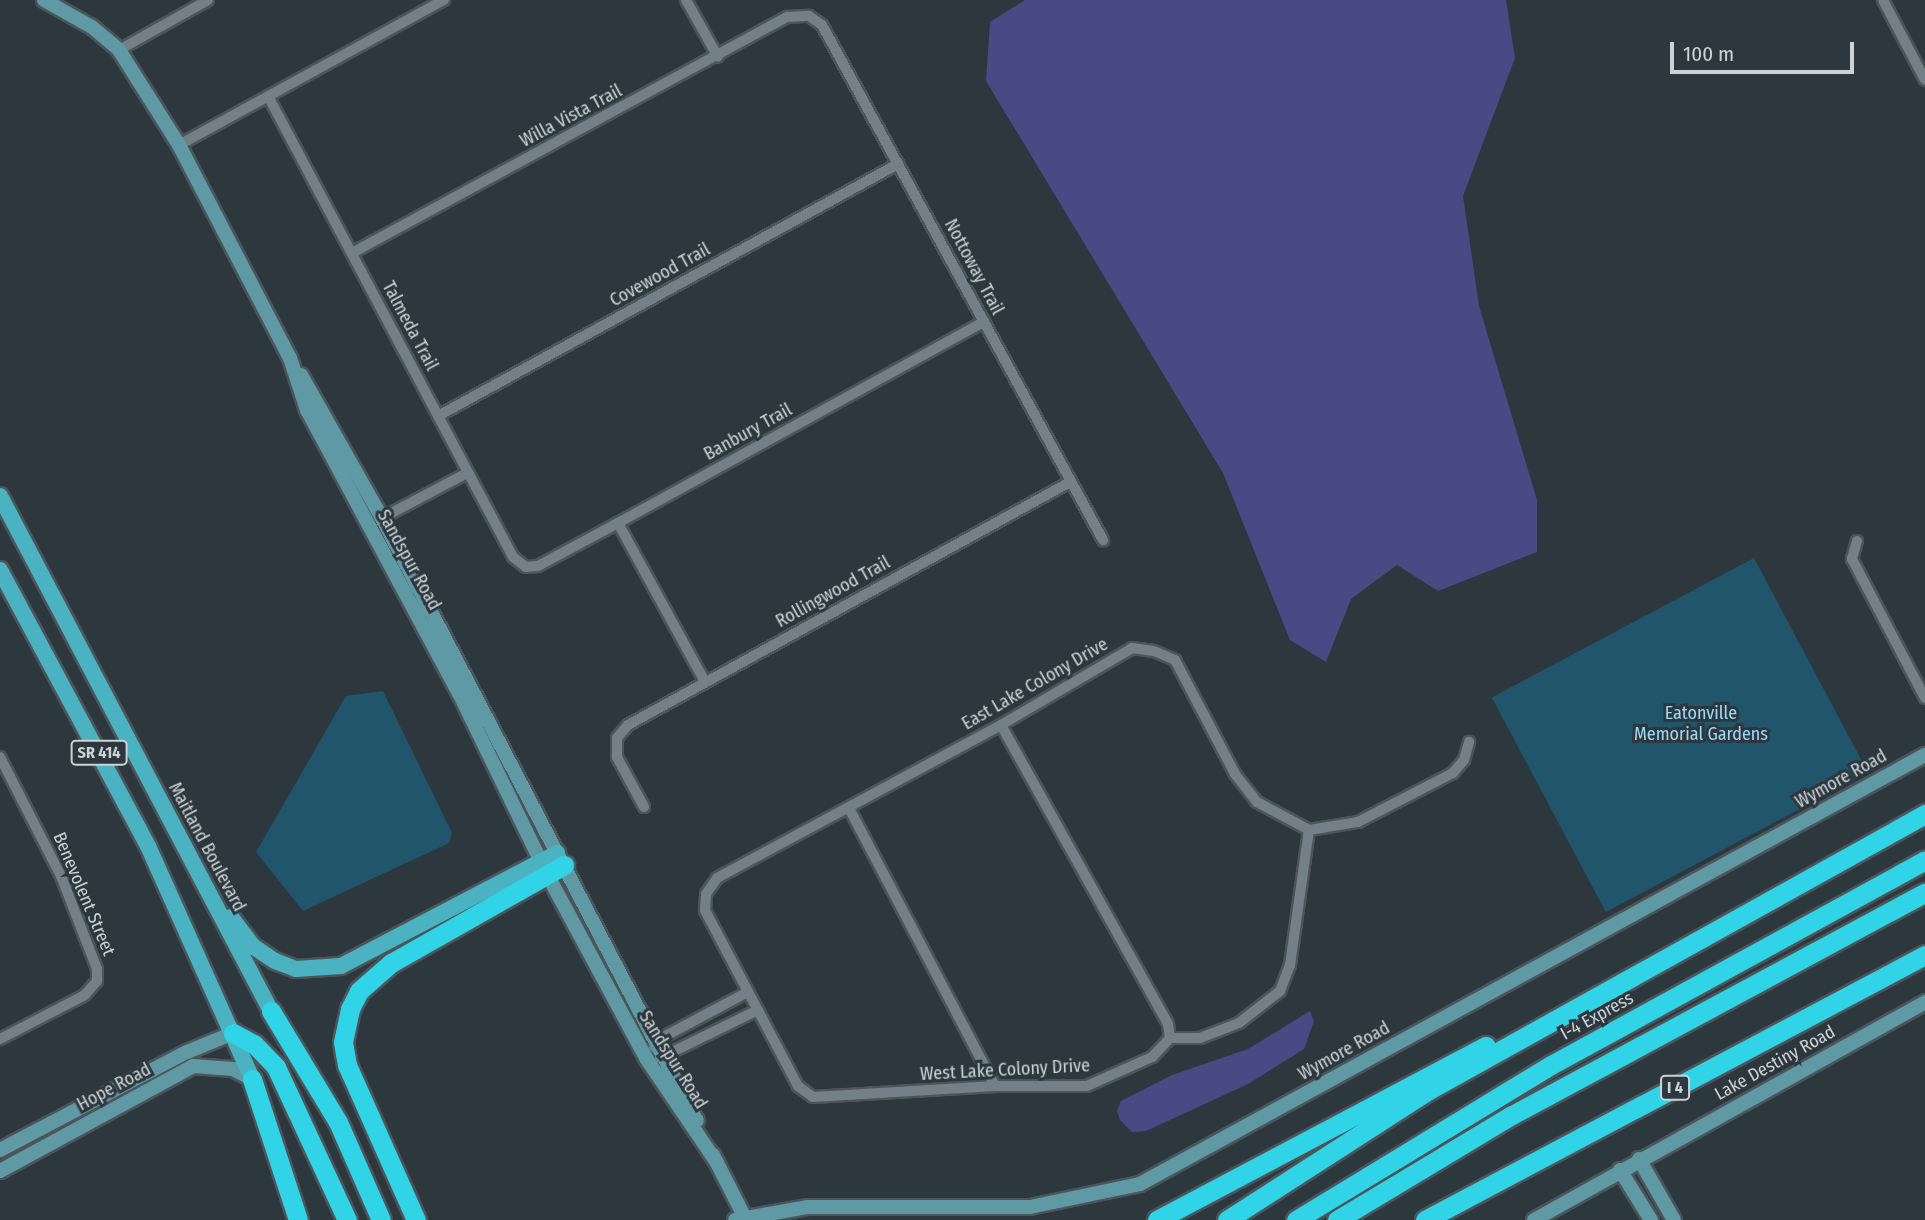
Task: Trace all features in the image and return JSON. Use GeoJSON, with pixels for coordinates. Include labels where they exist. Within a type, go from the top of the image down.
{"type":"FeatureCollection","features":[{"type":"Feature","properties":{"kind":"highway"},"geometry":{"type":"LineString","coordinates":[[1227,1220],[1429,1090],[1925,814]]}},
{"type":"Feature","properties":{"kind":"highway"},"geometry":{"type":"LineString","coordinates":[[416,1220],[347,1065],[343,1042],[350,1009],[359,991],[391,963],[561,859]]}},
{"type":"Feature","properties":{"kind":"highway","name":"I-4 Express"},"geometry":{"type":"LineString","coordinates":[[1296,1220],[1551,1065],[1925,860]]}},
{"type":"Feature","properties":{"kind":"highway"},"geometry":{"type":"LineString","coordinates":[[1337,1220],[1512,1115],[1925,894]]}},
{"type":"Feature","properties":{"kind":"highway","name":"I 4"},"geometry":{"type":"LineString","coordinates":[[1425,1220],[1925,955]]}},
{"type":"Feature","properties":{"kind":"highway"},"geometry":{"type":"LineString","coordinates":[[271,1011],[338,1122],[381,1220]]}},
{"type":"Feature","properties":{"kind":"highway","name":"Maitland Boulevard"},"geometry":{"type":"LineString","coordinates":[[271,1011],[371,1220]]}},
{"type":"Feature","properties":{"kind":"highway"},"geometry":{"type":"LineString","coordinates":[[233,1033],[254,1044],[276,1067],[347,1220]]}},
{"type":"Feature","properties":{"kind":"highway"},"geometry":{"type":"LineString","coordinates":[[1159,1220],[1480,1047],[1528,1035]]}},
{"type":"Feature","properties":{"kind":"highway","name":"SR 414"},"geometry":{"type":"LineString","coordinates":[[252,1079],[298,1220]]}},
{"type":"Feature","properties":{"kind":"main road","name":"Sandspur Road"},"geometry":{"type":"LineString","coordinates":[[44,0],[92,27],[119,50],[179,145],[290,358],[307,410],[472,690],[658,1040],[717,1163],[740,1218]]}},
{"type":"Feature","properties":{"kind":"main road","name":"Maitland Boulevard"},"geometry":{"type":"LineString","coordinates":[[0,496],[271,1011]]}},
{"type":"Feature","properties":{"kind":"main road","name":"Sandspur Road"},"geometry":{"type":"LineString","coordinates":[[375,522],[544,868],[646,1058],[717,1163]]}},
{"type":"Feature","properties":{"kind":"main road","name":"SR 414"},"geometry":{"type":"LineString","coordinates":[[0,570],[148,846],[252,1079]]}},
{"type":"Feature","properties":{"kind":"main road","name":"Wymore Road"},"geometry":{"type":"LineString","coordinates":[[740,1218],[807,1207],[1030,1207],[1140,1184],[1925,755]]}},
{"type":"Feature","properties":{"kind":"main road"},"geometry":{"type":"LineString","coordinates":[[166,813],[242,933],[275,961],[296,969],[318,970],[365,957],[544,868]]}},
{"type":"Feature","properties":{"kind":"main road","name":"Lake Destiny Road"},"geometry":{"type":"LineString","coordinates":[[1534,1220],[1925,1002]]}},
{"type":"Feature","properties":{"kind":"main road","name":"Hope Road"},"geometry":{"type":"LineString","coordinates":[[0,1150],[187,1052],[233,1033]]}},
{"type":"Feature","properties":{"kind":"main road","name":"Hope Road"},"geometry":{"type":"LineString","coordinates":[[0,1171],[193,1066],[233,1069],[252,1079]]}},
{"type":"Feature","properties":{"kind":"main road"},"geometry":{"type":"LineString","coordinates":[[1640,1159],[1674,1220]]}},
{"type":"Feature","properties":{"kind":"main road"},"geometry":{"type":"LineString","coordinates":[[1620,1170],[1651,1220]]}},
{"type":"Feature","properties":{"kind":"street"},"geometry":{"type":"LineString","coordinates":[[119,50],[208,0]]}},
{"type":"Feature","properties":{"kind":"street"},"geometry":{"type":"LineString","coordinates":[[179,145],[444,0]]}},
{"type":"Feature","properties":{"kind":"street"},"geometry":{"type":"LineString","coordinates":[[686,0],[718,57]]}},
{"type":"Feature","properties":{"kind":"street"},"geometry":{"type":"LineString","coordinates":[[1883,0],[1925,80]]}},
{"type":"Feature","properties":{"kind":"street","name":"Willa Vista Trail"},"geometry":{"type":"LineString","coordinates":[[352,253],[787,18],[809,16]]}},
{"type":"Feature","properties":{"kind":"street","name":"Nottoway Trail"},"geometry":{"type":"LineString","coordinates":[[809,16],[822,25],[1103,540]]}},
{"type":"Feature","properties":{"kind":"street","name":"Talmeda Trail"},"geometry":{"type":"LineString","coordinates":[[268,96],[513,557],[526,567]]}},
{"type":"Feature","properties":{"kind":"street","name":"Covewood Trail"},"geometry":{"type":"LineString","coordinates":[[438,416],[898,164]]}},
{"type":"Feature","properties":{"kind":"street","name":"Banbury Trail"},"geometry":{"type":"LineString","coordinates":[[526,567],[538,566],[984,322]]}},
{"type":"Feature","properties":{"kind":"street"},"geometry":{"type":"LineString","coordinates":[[375,522],[467,473]]}},
{"type":"Feature","properties":{"kind":"street","name":"Rollingwood Trail"},"geometry":{"type":"LineString","coordinates":[[644,807],[617,757],[617,738],[628,725],[1070,482]]}},
{"type":"Feature","properties":{"kind":"street"},"geometry":{"type":"LineString","coordinates":[[618,523],[705,682]]}},
{"type":"Feature","properties":{"kind":"street"},"geometry":{"type":"LineString","coordinates":[[1857,541],[1852,559],[1925,698]]}},
{"type":"Feature","properties":{"kind":"street","name":"East Lake Colony Drive"},"geometry":{"type":"LineString","coordinates":[[758,1010],[705,910],[706,894],[717,878],[1001,725],[1132,648],[1154,650],[1175,660],[1235,774],[1257,802],[1309,830]]}},
{"type":"Feature","properties":{"kind":"street"},"geometry":{"type":"LineString","coordinates":[[1001,725],[1168,1024],[1170,1038],[1200,1038],[1239,1023],[1280,991],[1290,965],[1309,830],[1358,822],[1453,773],[1464,760],[1469,742]]}},
{"type":"Feature","properties":{"kind":"street","name":"Benevolent Street"},"geometry":{"type":"LineString","coordinates":[[0,757],[61,876],[97,969],[97,981],[85,995],[0,1039]]}},
{"type":"Feature","properties":{"kind":"street"},"geometry":{"type":"LineString","coordinates":[[849,808],[995,1086]]}},
{"type":"Feature","properties":{"kind":"street"},"geometry":{"type":"LineString","coordinates":[[646,1058],[658,1040],[748,992]]}},
{"type":"Feature","properties":{"kind":"street"},"geometry":{"type":"LineString","coordinates":[[646,1058],[667,1058],[758,1010]]}},
{"type":"Feature","properties":{"kind":"street","name":"West Lake Colony Drive"},"geometry":{"type":"LineString","coordinates":[[758,1010],[798,1086],[813,1097],[995,1086],[1087,1086],[1152,1057],[1170,1038]]}},
{"type":"Feature","properties":{"kind":"street"},"geometry":{"type":"LineString","coordinates":[[694,1021],[704,1039]]}},
{"type":"Feature","properties":{"kind":"green space","name":"Eatonville Memorial Gardens"},"geometry":{"type":"Polygon","coordinates":[[[1754,558],[1868,773],[1606,912],[1492,697],[1754,558]]]}},
{"type":"Feature","properties":{"kind":"green space"},"geometry":{"type":"Polygon","coordinates":[[[383,691],[452,833],[449,843],[303,911],[256,852],[346,696],[383,691]]]}},
{"type":"Feature","properties":{"kind":"water"},"geometry":{"type":"Polygon","coordinates":[[[1025,0],[1506,0],[1515,58],[1463,196],[1479,306],[1537,500],[1537,552],[1438,591],[1397,565],[1351,599],[1326,662],[1290,640],[1223,473],[986,81],[990,22],[1025,0]]]}},
{"type":"Feature","properties":{"kind":"water"},"geometry":{"type":"Polygon","coordinates":[[[1310,1011],[1314,1021],[1304,1049],[1248,1084],[1146,1131],[1132,1132],[1120,1120],[1117,1111],[1121,1101],[1172,1075],[1248,1049],[1310,1011]]]}}]}
